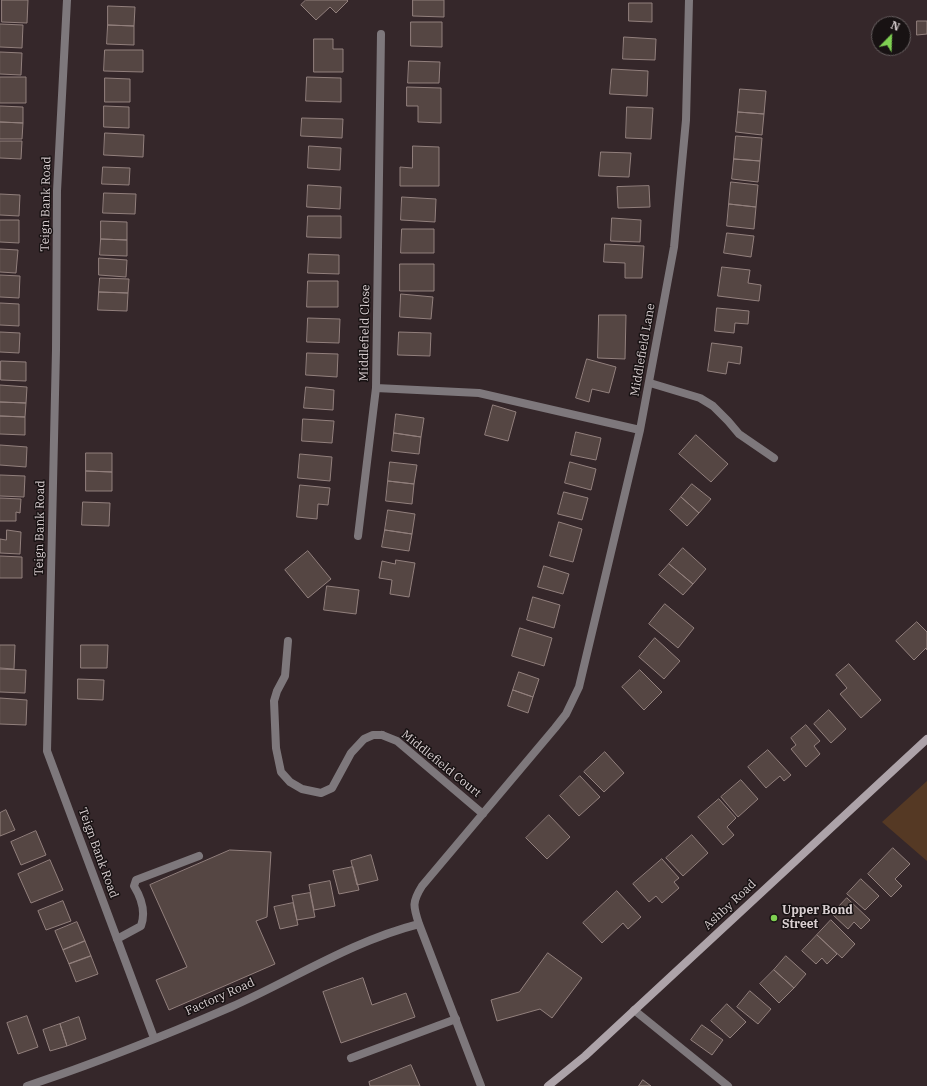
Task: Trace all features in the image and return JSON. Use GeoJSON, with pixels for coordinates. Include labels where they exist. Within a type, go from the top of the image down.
{"type":"FeatureCollection","features":[{"type":"Feature","properties":{"kind":"main road","name":"Ashby Road"},"geometry":{"type":"LineString","coordinates":[[548,1086],[585,1056],[927,739]]}},
{"type":"Feature","properties":{"kind":"street","name":"Teign Bank Road"},"geometry":{"type":"LineString","coordinates":[[67,0],[57,191],[56,357],[47,751],[154,1038]]}},
{"type":"Feature","properties":{"kind":"street","name":"Middlefield Lane"},"geometry":{"type":"LineString","coordinates":[[481,1086],[419,924],[414,901],[417,895],[483,814],[555,728],[575,698],[583,673],[640,430],[650,383],[674,247],[687,113],[689,0]]}},
{"type":"Feature","properties":{"kind":"street","name":"Middlefield Close"},"geometry":{"type":"LineString","coordinates":[[382,34],[376,388],[479,393],[640,430]]}},
{"type":"Feature","properties":{"kind":"street"},"geometry":{"type":"LineString","coordinates":[[650,383],[700,398],[713,406],[728,420],[739,434],[774,458]]}},
{"type":"Feature","properties":{"kind":"street"},"geometry":{"type":"LineString","coordinates":[[358,536],[376,388]]}},
{"type":"Feature","properties":{"kind":"street","name":"Middlefield Court"},"geometry":{"type":"LineString","coordinates":[[288,641],[285,676],[274,700],[276,748],[281,772],[290,782],[302,789],[321,793],[332,788],[351,753],[364,740],[373,735],[382,735],[397,741],[483,814]]}},
{"type":"Feature","properties":{"kind":"street"},"geometry":{"type":"LineString","coordinates":[[117,939],[141,926],[144,916],[140,896],[134,886],[136,880],[198,856]]}},
{"type":"Feature","properties":{"kind":"street","name":"Factory Road"},"geometry":{"type":"LineString","coordinates":[[27,1086],[94,1063],[232,1006],[365,942],[394,930],[419,924]]}},
{"type":"Feature","properties":{"kind":"street"},"geometry":{"type":"LineString","coordinates":[[634,1010],[728,1086]]}},
{"type":"Feature","properties":{"kind":"street"},"geometry":{"type":"LineString","coordinates":[[351,1058],[456,1019]]}},
{"type":"Feature","properties":{"kind":"shaded area"},"geometry":{"type":"Polygon","coordinates":[[[927,781],[927,861],[882,822],[927,781]]]}},
{"type":"Feature","properties":{"kind":"building"},"geometry":{"type":"Polygon","coordinates":[[[2,0],[28,0],[27,23],[2,22],[2,0]]]}},
{"type":"Feature","properties":{"kind":"building"},"geometry":{"type":"Polygon","coordinates":[[[306,0],[348,1],[336,13],[330,7],[316,20],[301,5],[306,0]]]}},
{"type":"Feature","properties":{"kind":"building"},"geometry":{"type":"Polygon","coordinates":[[[413,0],[444,0],[444,17],[413,16],[413,0]]]}},
{"type":"Feature","properties":{"kind":"building"},"geometry":{"type":"Polygon","coordinates":[[[629,3],[652,3],[652,22],[629,21],[629,3]]]}},
{"type":"Feature","properties":{"kind":"building"},"geometry":{"type":"Polygon","coordinates":[[[108,6],[135,7],[134,26],[108,25],[108,6]]]}},
{"type":"Feature","properties":{"kind":"building"},"geometry":{"type":"Polygon","coordinates":[[[917,21],[927,21],[927,34],[917,35],[917,21]]]}},
{"type":"Feature","properties":{"kind":"building"},"geometry":{"type":"Polygon","coordinates":[[[411,22],[442,22],[442,47],[411,46],[411,22]]]}},
{"type":"Feature","properties":{"kind":"building"},"geometry":{"type":"Polygon","coordinates":[[[0,24],[23,25],[22,48],[0,47],[0,24]]]}},
{"type":"Feature","properties":{"kind":"building"},"geometry":{"type":"Polygon","coordinates":[[[108,25],[134,26],[134,45],[107,44],[108,25]]]}},
{"type":"Feature","properties":{"kind":"building"},"geometry":{"type":"Polygon","coordinates":[[[624,37],[656,39],[655,60],[623,59],[624,37]]]}},
{"type":"Feature","properties":{"kind":"building"},"geometry":{"type":"Polygon","coordinates":[[[314,39],[333,39],[333,49],[343,49],[343,72],[314,72],[314,39]]]}},
{"type":"Feature","properties":{"kind":"building"},"geometry":{"type":"Polygon","coordinates":[[[105,50],[143,50],[143,72],[104,71],[105,50]]]}},
{"type":"Feature","properties":{"kind":"building"},"geometry":{"type":"Polygon","coordinates":[[[0,52],[22,53],[21,75],[0,74],[0,52]]]}},
{"type":"Feature","properties":{"kind":"building"},"geometry":{"type":"Polygon","coordinates":[[[409,61],[440,62],[439,83],[408,83],[409,61]]]}},
{"type":"Feature","properties":{"kind":"building"},"geometry":{"type":"Polygon","coordinates":[[[612,69],[648,71],[647,96],[610,94],[612,69]]]}},
{"type":"Feature","properties":{"kind":"building"},"geometry":{"type":"Polygon","coordinates":[[[0,77],[26,77],[26,103],[0,103],[0,77]]]}},
{"type":"Feature","properties":{"kind":"building"},"geometry":{"type":"Polygon","coordinates":[[[307,77],[341,78],[341,102],[306,101],[307,77]]]}},
{"type":"Feature","properties":{"kind":"building"},"geometry":{"type":"Polygon","coordinates":[[[105,78],[130,79],[130,102],[105,102],[105,78]]]}},
{"type":"Feature","properties":{"kind":"building"},"geometry":{"type":"Polygon","coordinates":[[[407,87],[441,88],[441,123],[418,122],[418,106],[407,106],[407,87]]]}},
{"type":"Feature","properties":{"kind":"building"},"geometry":{"type":"Polygon","coordinates":[[[740,89],[766,91],[764,114],[738,112],[740,89]]]}},
{"type":"Feature","properties":{"kind":"building"},"geometry":{"type":"Polygon","coordinates":[[[0,106],[23,107],[23,123],[0,122],[0,106]]]}},
{"type":"Feature","properties":{"kind":"building"},"geometry":{"type":"Polygon","coordinates":[[[104,106],[129,107],[129,128],[104,127],[104,106]]]}},
{"type":"Feature","properties":{"kind":"building"},"geometry":{"type":"Polygon","coordinates":[[[627,107],[653,108],[651,139],[626,138],[627,107]]]}},
{"type":"Feature","properties":{"kind":"building"},"geometry":{"type":"Polygon","coordinates":[[[738,112],[764,114],[762,135],[736,132],[738,112]]]}},
{"type":"Feature","properties":{"kind":"building"},"geometry":{"type":"Polygon","coordinates":[[[302,118],[343,119],[342,138],[301,136],[302,118]]]}},
{"type":"Feature","properties":{"kind":"building"},"geometry":{"type":"Polygon","coordinates":[[[0,122],[23,123],[22,139],[0,139],[0,122]]]}},
{"type":"Feature","properties":{"kind":"building"},"geometry":{"type":"Polygon","coordinates":[[[105,133],[144,135],[143,157],[104,155],[105,133]]]}},
{"type":"Feature","properties":{"kind":"building"},"geometry":{"type":"Polygon","coordinates":[[[736,136],[762,138],[760,161],[734,159],[736,136]]]}},
{"type":"Feature","properties":{"kind":"building"},"geometry":{"type":"Polygon","coordinates":[[[0,141],[22,141],[21,159],[0,158],[0,141]]]}},
{"type":"Feature","properties":{"kind":"building"},"geometry":{"type":"Polygon","coordinates":[[[309,146],[341,148],[340,170],[308,168],[309,146]]]}},
{"type":"Feature","properties":{"kind":"building"},"geometry":{"type":"Polygon","coordinates":[[[413,146],[439,147],[439,186],[400,186],[400,167],[412,168],[413,146]]]}},
{"type":"Feature","properties":{"kind":"building"},"geometry":{"type":"Polygon","coordinates":[[[601,152],[631,153],[629,177],[599,176],[601,152]]]}},
{"type":"Feature","properties":{"kind":"building"},"geometry":{"type":"Polygon","coordinates":[[[734,159],[760,161],[758,182],[732,179],[734,159]]]}},
{"type":"Feature","properties":{"kind":"building"},"geometry":{"type":"Polygon","coordinates":[[[103,167],[130,168],[129,185],[102,184],[103,167]]]}},
{"type":"Feature","properties":{"kind":"building"},"geometry":{"type":"Polygon","coordinates":[[[731,182],[758,185],[756,207],[729,204],[731,182]]]}},
{"type":"Feature","properties":{"kind":"building"},"geometry":{"type":"Polygon","coordinates":[[[308,185],[341,187],[340,209],[307,207],[308,185]]]}},
{"type":"Feature","properties":{"kind":"building"},"geometry":{"type":"Polygon","coordinates":[[[649,186],[650,207],[618,208],[617,187],[649,186]]]}},
{"type":"Feature","properties":{"kind":"building"},"geometry":{"type":"Polygon","coordinates":[[[104,193],[136,194],[135,214],[103,213],[104,193]]]}},
{"type":"Feature","properties":{"kind":"building"},"geometry":{"type":"Polygon","coordinates":[[[0,194],[20,195],[19,216],[0,215],[0,194]]]}},
{"type":"Feature","properties":{"kind":"building"},"geometry":{"type":"Polygon","coordinates":[[[402,197],[436,199],[435,222],[401,220],[402,197]]]}},
{"type":"Feature","properties":{"kind":"building"},"geometry":{"type":"Polygon","coordinates":[[[729,204],[756,207],[754,229],[727,226],[729,204]]]}},
{"type":"Feature","properties":{"kind":"building"},"geometry":{"type":"Polygon","coordinates":[[[308,216],[341,216],[341,238],[307,237],[308,216]]]}},
{"type":"Feature","properties":{"kind":"building"},"geometry":{"type":"Polygon","coordinates":[[[612,218],[641,220],[640,242],[611,241],[612,218]]]}},
{"type":"Feature","properties":{"kind":"building"},"geometry":{"type":"Polygon","coordinates":[[[0,220],[19,220],[19,243],[0,242],[0,220]]]}},
{"type":"Feature","properties":{"kind":"building"},"geometry":{"type":"Polygon","coordinates":[[[101,221],[127,222],[127,240],[101,239],[101,221]]]}},
{"type":"Feature","properties":{"kind":"building"},"geometry":{"type":"Polygon","coordinates":[[[402,229],[434,229],[434,253],[401,253],[402,229]]]}},
{"type":"Feature","properties":{"kind":"building"},"geometry":{"type":"Polygon","coordinates":[[[727,233],[754,236],[751,257],[724,253],[727,233]]]}},
{"type":"Feature","properties":{"kind":"building"},"geometry":{"type":"Polygon","coordinates":[[[101,239],[127,240],[127,256],[100,255],[101,239]]]}},
{"type":"Feature","properties":{"kind":"building"},"geometry":{"type":"Polygon","coordinates":[[[605,244],[644,246],[642,278],[625,278],[625,263],[604,262],[605,244]]]}},
{"type":"Feature","properties":{"kind":"building"},"geometry":{"type":"Polygon","coordinates":[[[0,249],[18,250],[16,273],[0,272],[0,249]]]}},
{"type":"Feature","properties":{"kind":"building"},"geometry":{"type":"Polygon","coordinates":[[[309,254],[339,255],[339,274],[308,273],[309,254]]]}},
{"type":"Feature","properties":{"kind":"building"},"geometry":{"type":"Polygon","coordinates":[[[99,258],[127,260],[126,277],[99,275],[99,258]]]}},
{"type":"Feature","properties":{"kind":"building"},"geometry":{"type":"Polygon","coordinates":[[[400,264],[434,264],[434,291],[400,291],[400,264]]]}},
{"type":"Feature","properties":{"kind":"building"},"geometry":{"type":"Polygon","coordinates":[[[722,267],[750,270],[748,283],[761,285],[759,301],[718,296],[722,267]]]}},
{"type":"Feature","properties":{"kind":"building"},"geometry":{"type":"Polygon","coordinates":[[[0,275],[20,276],[19,298],[0,297],[0,275]]]}},
{"type":"Feature","properties":{"kind":"building"},"geometry":{"type":"Polygon","coordinates":[[[100,278],[129,279],[128,293],[99,292],[100,278]]]}},
{"type":"Feature","properties":{"kind":"building"},"geometry":{"type":"Polygon","coordinates":[[[308,281],[338,281],[338,307],[307,307],[308,281]]]}},
{"type":"Feature","properties":{"kind":"building"},"geometry":{"type":"Polygon","coordinates":[[[99,292],[128,293],[127,311],[98,310],[99,292]]]}},
{"type":"Feature","properties":{"kind":"building"},"geometry":{"type":"Polygon","coordinates":[[[401,294],[433,297],[431,319],[400,317],[401,294]]]}},
{"type":"Feature","properties":{"kind":"building"},"geometry":{"type":"Polygon","coordinates":[[[0,303],[19,304],[19,326],[0,325],[0,303]]]}},
{"type":"Feature","properties":{"kind":"building"},"geometry":{"type":"Polygon","coordinates":[[[717,308],[749,311],[748,324],[735,323],[734,333],[715,331],[717,308]]]}},
{"type":"Feature","properties":{"kind":"building"},"geometry":{"type":"Polygon","coordinates":[[[599,315],[626,315],[625,359],[598,358],[599,315]]]}},
{"type":"Feature","properties":{"kind":"building"},"geometry":{"type":"Polygon","coordinates":[[[308,318],[340,319],[339,343],[307,342],[308,318]]]}},
{"type":"Feature","properties":{"kind":"building"},"geometry":{"type":"Polygon","coordinates":[[[0,332],[20,333],[19,353],[0,352],[0,332]]]}},
{"type":"Feature","properties":{"kind":"building"},"geometry":{"type":"Polygon","coordinates":[[[399,332],[431,333],[430,356],[398,355],[399,332]]]}},
{"type":"Feature","properties":{"kind":"building"},"geometry":{"type":"Polygon","coordinates":[[[712,343],[742,347],[740,364],[728,362],[726,374],[708,371],[712,343]]]}},
{"type":"Feature","properties":{"kind":"building"},"geometry":{"type":"Polygon","coordinates":[[[307,353],[338,354],[337,377],[306,375],[307,353]]]}},
{"type":"Feature","properties":{"kind":"building"},"geometry":{"type":"Polygon","coordinates":[[[587,359],[616,367],[609,393],[592,389],[589,402],[576,398],[587,359]]]}},
{"type":"Feature","properties":{"kind":"building"},"geometry":{"type":"Polygon","coordinates":[[[1,361],[26,362],[26,381],[1,380],[1,361]]]}},
{"type":"Feature","properties":{"kind":"building"},"geometry":{"type":"Polygon","coordinates":[[[0,385],[27,387],[26,403],[0,402],[0,385]]]}},
{"type":"Feature","properties":{"kind":"building"},"geometry":{"type":"Polygon","coordinates":[[[306,387],[334,390],[333,410],[304,408],[306,387]]]}},
{"type":"Feature","properties":{"kind":"building"},"geometry":{"type":"Polygon","coordinates":[[[0,402],[26,403],[25,417],[0,416],[0,402]]]}},
{"type":"Feature","properties":{"kind":"building"},"geometry":{"type":"Polygon","coordinates":[[[493,405],[516,412],[508,441],[485,435],[493,405]]]}},
{"type":"Feature","properties":{"kind":"building"},"geometry":{"type":"Polygon","coordinates":[[[396,414],[424,418],[421,437],[394,433],[396,414]]]}},
{"type":"Feature","properties":{"kind":"building"},"geometry":{"type":"Polygon","coordinates":[[[0,416],[25,417],[25,435],[0,434],[0,416]]]}},
{"type":"Feature","properties":{"kind":"building"},"geometry":{"type":"Polygon","coordinates":[[[303,419],[334,421],[332,443],[302,441],[303,419]]]}},
{"type":"Feature","properties":{"kind":"building"},"geometry":{"type":"Polygon","coordinates":[[[576,432],[601,438],[596,460],[571,455],[576,432]]]}},
{"type":"Feature","properties":{"kind":"building"},"geometry":{"type":"Polygon","coordinates":[[[394,433],[421,437],[419,454],[392,451],[394,433]]]}},
{"type":"Feature","properties":{"kind":"building"},"geometry":{"type":"Polygon","coordinates":[[[696,435],[728,464],[711,482],[679,454],[696,435]]]}},
{"type":"Feature","properties":{"kind":"building"},"geometry":{"type":"Polygon","coordinates":[[[0,445],[27,447],[26,467],[0,465],[0,445]]]}},
{"type":"Feature","properties":{"kind":"building"},"geometry":{"type":"Polygon","coordinates":[[[86,453],[112,453],[112,472],[86,471],[86,453]]]}},
{"type":"Feature","properties":{"kind":"building"},"geometry":{"type":"Polygon","coordinates":[[[300,454],[332,457],[330,481],[298,478],[300,454]]]}},
{"type":"Feature","properties":{"kind":"building"},"geometry":{"type":"Polygon","coordinates":[[[390,462],[417,465],[414,484],[388,481],[390,462]]]}},
{"type":"Feature","properties":{"kind":"building"},"geometry":{"type":"Polygon","coordinates":[[[570,462],[596,469],[591,490],[565,483],[570,462]]]}},
{"type":"Feature","properties":{"kind":"building"},"geometry":{"type":"Polygon","coordinates":[[[86,471],[112,472],[112,491],[86,491],[86,471]]]}},
{"type":"Feature","properties":{"kind":"building"},"geometry":{"type":"Polygon","coordinates":[[[0,475],[25,476],[24,497],[0,496],[0,475]]]}},
{"type":"Feature","properties":{"kind":"building"},"geometry":{"type":"Polygon","coordinates":[[[388,481],[414,484],[412,504],[386,501],[388,481]]]}},
{"type":"Feature","properties":{"kind":"building"},"geometry":{"type":"Polygon","coordinates":[[[692,484],[711,499],[699,513],[681,497],[692,484]]]}},
{"type":"Feature","properties":{"kind":"building"},"geometry":{"type":"Polygon","coordinates":[[[300,485],[330,488],[328,505],[318,504],[317,519],[297,517],[300,485]]]}},
{"type":"Feature","properties":{"kind":"building"},"geometry":{"type":"Polygon","coordinates":[[[564,492],[588,498],[582,520],[558,514],[564,492]]]}},
{"type":"Feature","properties":{"kind":"building"},"geometry":{"type":"Polygon","coordinates":[[[681,497],[699,513],[687,526],[670,510],[681,497]]]}},
{"type":"Feature","properties":{"kind":"building"},"geometry":{"type":"Polygon","coordinates":[[[0,498],[21,499],[20,513],[16,512],[16,521],[0,521],[0,498]]]}},
{"type":"Feature","properties":{"kind":"building"},"geometry":{"type":"Polygon","coordinates":[[[83,502],[110,503],[109,526],[82,525],[83,502]]]}},
{"type":"Feature","properties":{"kind":"building"},"geometry":{"type":"Polygon","coordinates":[[[388,510],[415,514],[412,534],[385,530],[388,510]]]}},
{"type":"Feature","properties":{"kind":"building"},"geometry":{"type":"Polygon","coordinates":[[[559,522],[582,529],[573,562],[550,556],[559,522]]]}},
{"type":"Feature","properties":{"kind":"building"},"geometry":{"type":"Polygon","coordinates":[[[7,530],[21,532],[20,554],[0,553],[0,539],[6,540],[7,530]]]}},
{"type":"Feature","properties":{"kind":"building"},"geometry":{"type":"Polygon","coordinates":[[[385,530],[412,534],[409,551],[382,547],[385,530]]]}},
{"type":"Feature","properties":{"kind":"building"},"geometry":{"type":"Polygon","coordinates":[[[683,548],[706,569],[693,584],[669,564],[683,548]]]}},
{"type":"Feature","properties":{"kind":"building"},"geometry":{"type":"Polygon","coordinates":[[[308,551],[331,579],[308,598],[285,570],[308,551]]]}},
{"type":"Feature","properties":{"kind":"building"},"geometry":{"type":"Polygon","coordinates":[[[0,556],[22,557],[22,578],[0,578],[0,556]]]}},
{"type":"Feature","properties":{"kind":"building"},"geometry":{"type":"Polygon","coordinates":[[[396,560],[415,563],[409,597],[390,594],[392,580],[379,578],[382,561],[395,564],[396,560]]]}},
{"type":"Feature","properties":{"kind":"building"},"geometry":{"type":"Polygon","coordinates":[[[669,564],[693,584],[683,595],[659,575],[669,564]]]}},
{"type":"Feature","properties":{"kind":"building"},"geometry":{"type":"Polygon","coordinates":[[[544,566],[569,574],[563,594],[538,587],[544,566]]]}},
{"type":"Feature","properties":{"kind":"building"},"geometry":{"type":"Polygon","coordinates":[[[327,586],[359,590],[356,614],[324,610],[327,586]]]}},
{"type":"Feature","properties":{"kind":"building"},"geometry":{"type":"Polygon","coordinates":[[[533,597],[560,605],[554,628],[527,620],[533,597]]]}},
{"type":"Feature","properties":{"kind":"building"},"geometry":{"type":"Polygon","coordinates":[[[665,604],[694,628],[678,648],[649,624],[665,604]]]}},
{"type":"Feature","properties":{"kind":"building"},"geometry":{"type":"Polygon","coordinates":[[[917,622],[927,632],[927,650],[926,648],[914,660],[896,641],[917,622]]]}},
{"type":"Feature","properties":{"kind":"building"},"geometry":{"type":"Polygon","coordinates":[[[520,628],[552,638],[544,666],[512,656],[520,628]]]}},
{"type":"Feature","properties":{"kind":"building"},"geometry":{"type":"Polygon","coordinates":[[[655,638],[680,661],[664,679],[639,657],[655,638]]]}},
{"type":"Feature","properties":{"kind":"building"},"geometry":{"type":"Polygon","coordinates":[[[0,645],[15,645],[14,669],[0,668],[0,645]]]}},
{"type":"Feature","properties":{"kind":"building"},"geometry":{"type":"Polygon","coordinates":[[[81,645],[108,645],[107,668],[81,668],[81,645]]]}},
{"type":"Feature","properties":{"kind":"building"},"geometry":{"type":"Polygon","coordinates":[[[849,664],[881,700],[861,718],[840,694],[847,688],[836,675],[849,664]]]}},
{"type":"Feature","properties":{"kind":"building"},"geometry":{"type":"Polygon","coordinates":[[[0,669],[26,670],[25,693],[0,692],[0,669]]]}},
{"type":"Feature","properties":{"kind":"building"},"geometry":{"type":"Polygon","coordinates":[[[640,670],[662,692],[644,710],[622,687],[640,670]]]}},
{"type":"Feature","properties":{"kind":"building"},"geometry":{"type":"Polygon","coordinates":[[[519,672],[539,679],[533,697],[513,690],[519,672]]]}},
{"type":"Feature","properties":{"kind":"building"},"geometry":{"type":"Polygon","coordinates":[[[78,679],[104,680],[103,700],[78,699],[78,679]]]}},
{"type":"Feature","properties":{"kind":"building"},"geometry":{"type":"Polygon","coordinates":[[[513,690],[533,697],[528,713],[508,706],[513,690]]]}},
{"type":"Feature","properties":{"kind":"building"},"geometry":{"type":"Polygon","coordinates":[[[0,698],[27,700],[26,725],[0,724],[0,698]]]}},
{"type":"Feature","properties":{"kind":"building"},"geometry":{"type":"Polygon","coordinates":[[[829,710],[846,729],[831,743],[814,724],[829,710]]]}},
{"type":"Feature","properties":{"kind":"building"},"geometry":{"type":"Polygon","coordinates":[[[806,725],[820,741],[814,746],[820,754],[806,767],[791,749],[796,745],[791,738],[806,725]]]}},
{"type":"Feature","properties":{"kind":"building"},"geometry":{"type":"Polygon","coordinates":[[[768,750],[791,775],[784,781],[780,776],[766,788],[748,767],[768,750]]]}},
{"type":"Feature","properties":{"kind":"building"},"geometry":{"type":"Polygon","coordinates":[[[605,752],[624,773],[604,792],[584,772],[605,752]]]}},
{"type":"Feature","properties":{"kind":"building"},"geometry":{"type":"Polygon","coordinates":[[[580,776],[600,797],[579,816],[560,796],[580,776]]]}},
{"type":"Feature","properties":{"kind":"building"},"geometry":{"type":"Polygon","coordinates":[[[741,780],[758,799],[738,817],[721,797],[741,780]]]}},
{"type":"Feature","properties":{"kind":"building"},"geometry":{"type":"Polygon","coordinates":[[[719,799],[736,818],[727,827],[734,835],[723,845],[698,817],[719,799]]]}},
{"type":"Feature","properties":{"kind":"building"},"geometry":{"type":"Polygon","coordinates":[[[6,810],[15,830],[0,836],[0,813],[6,810]]]}},
{"type":"Feature","properties":{"kind":"building"},"geometry":{"type":"Polygon","coordinates":[[[549,815],[570,837],[547,859],[526,838],[549,815]]]}},
{"type":"Feature","properties":{"kind":"building"},"geometry":{"type":"Polygon","coordinates":[[[36,831],[46,855],[21,865],[11,842],[36,831]]]}},
{"type":"Feature","properties":{"kind":"building"},"geometry":{"type":"Polygon","coordinates":[[[692,835],[708,853],[683,876],[666,858],[692,835]]]}},
{"type":"Feature","properties":{"kind":"building"},"geometry":{"type":"Polygon","coordinates":[[[893,848],[910,864],[895,879],[902,886],[891,897],[868,874],[893,848]]]}},
{"type":"Feature","properties":{"kind":"building"},"geometry":{"type":"Polygon","coordinates":[[[230,850],[271,852],[267,917],[256,921],[275,964],[169,1010],[156,980],[187,967],[150,885],[230,850]]]}},
{"type":"Feature","properties":{"kind":"building"},"geometry":{"type":"Polygon","coordinates":[[[371,855],[378,880],[357,885],[351,861],[371,855]]]}},
{"type":"Feature","properties":{"kind":"building"},"geometry":{"type":"Polygon","coordinates":[[[662,859],[679,878],[674,882],[679,888],[662,903],[656,896],[649,902],[633,884],[662,859]]]}},
{"type":"Feature","properties":{"kind":"building"},"geometry":{"type":"Polygon","coordinates":[[[50,860],[63,890],[31,903],[18,874],[50,860]]]}},
{"type":"Feature","properties":{"kind":"building"},"geometry":{"type":"Polygon","coordinates":[[[353,867],[359,890],[339,894],[333,871],[353,867]]]}},
{"type":"Feature","properties":{"kind":"building"},"geometry":{"type":"Polygon","coordinates":[[[861,879],[879,896],[865,910],[847,894],[861,879]]]}},
{"type":"Feature","properties":{"kind":"building"},"geometry":{"type":"Polygon","coordinates":[[[330,881],[335,906],[314,910],[309,885],[330,881]]]}},
{"type":"Feature","properties":{"kind":"building"},"geometry":{"type":"Polygon","coordinates":[[[617,891],[641,917],[628,929],[623,923],[602,943],[583,923],[617,891]]]}},
{"type":"Feature","properties":{"kind":"building"},"geometry":{"type":"Polygon","coordinates":[[[310,893],[315,917],[297,920],[292,896],[310,893]]]}},
{"type":"Feature","properties":{"kind":"building"},"geometry":{"type":"Polygon","coordinates":[[[847,898],[870,920],[861,929],[854,922],[848,929],[832,914],[847,898]]]}},
{"type":"Feature","properties":{"kind":"building"},"geometry":{"type":"Polygon","coordinates":[[[63,901],[71,921],[46,930],[38,911],[63,901]]]}},
{"type":"Feature","properties":{"kind":"building"},"geometry":{"type":"Polygon","coordinates":[[[293,903],[298,925],[280,929],[274,907],[293,903]]]}},
{"type":"Feature","properties":{"kind":"building"},"geometry":{"type":"Polygon","coordinates":[[[831,920],[855,944],[842,958],[817,935],[831,920]]]}},
{"type":"Feature","properties":{"kind":"building"},"geometry":{"type":"Polygon","coordinates":[[[77,922],[85,941],[63,950],[55,931],[77,922]]]}},
{"type":"Feature","properties":{"kind":"building"},"geometry":{"type":"Polygon","coordinates":[[[817,935],[837,954],[827,964],[822,958],[816,964],[802,951],[817,935]]]}},
{"type":"Feature","properties":{"kind":"building"},"geometry":{"type":"Polygon","coordinates":[[[85,941],[91,956],[69,964],[63,950],[85,941]]]}},
{"type":"Feature","properties":{"kind":"building"},"geometry":{"type":"Polygon","coordinates":[[[548,953],[582,978],[552,1018],[540,1009],[497,1021],[491,1000],[519,992],[548,953]]]}},
{"type":"Feature","properties":{"kind":"building"},"geometry":{"type":"Polygon","coordinates":[[[91,956],[98,974],[76,982],[69,964],[91,956]]]}},
{"type":"Feature","properties":{"kind":"building"},"geometry":{"type":"Polygon","coordinates":[[[786,956],[806,974],[794,988],[774,970],[786,956]]]}},
{"type":"Feature","properties":{"kind":"building"},"geometry":{"type":"Polygon","coordinates":[[[774,970],[794,988],[779,1003],[760,984],[774,970]]]}},
{"type":"Feature","properties":{"kind":"building"},"geometry":{"type":"Polygon","coordinates":[[[363,978],[372,1005],[406,993],[415,1017],[341,1043],[323,992],[363,978]]]}},
{"type":"Feature","properties":{"kind":"building"},"geometry":{"type":"Polygon","coordinates":[[[750,991],[771,1009],[758,1024],[737,1007],[750,991]]]}},
{"type":"Feature","properties":{"kind":"building"},"geometry":{"type":"Polygon","coordinates":[[[727,1004],[746,1022],[730,1038],[711,1021],[727,1004]]]}},
{"type":"Feature","properties":{"kind":"building"},"geometry":{"type":"Polygon","coordinates":[[[27,1016],[38,1047],[18,1054],[7,1023],[27,1016]]]}},
{"type":"Feature","properties":{"kind":"building"},"geometry":{"type":"Polygon","coordinates":[[[79,1017],[86,1039],[67,1046],[60,1024],[79,1017]]]}},
{"type":"Feature","properties":{"kind":"building"},"geometry":{"type":"Polygon","coordinates":[[[60,1024],[67,1046],[50,1051],[43,1030],[60,1024]]]}},
{"type":"Feature","properties":{"kind":"building"},"geometry":{"type":"Polygon","coordinates":[[[702,1025],[723,1040],[712,1055],[691,1040],[702,1025]]]}},
{"type":"Feature","properties":{"kind":"building"},"geometry":{"type":"Polygon","coordinates":[[[411,1065],[420,1086],[370,1086],[369,1082],[411,1065]]]}},
{"type":"Feature","properties":{"kind":"building"},"geometry":{"type":"Polygon","coordinates":[[[643,1080],[651,1086],[639,1086],[643,1080]]]}},
{"type":"Feature","properties":{"kind":"place","name":"Upper Bond Street"},"geometry":{"type":"Point","coordinates":[774,918]}}]}
